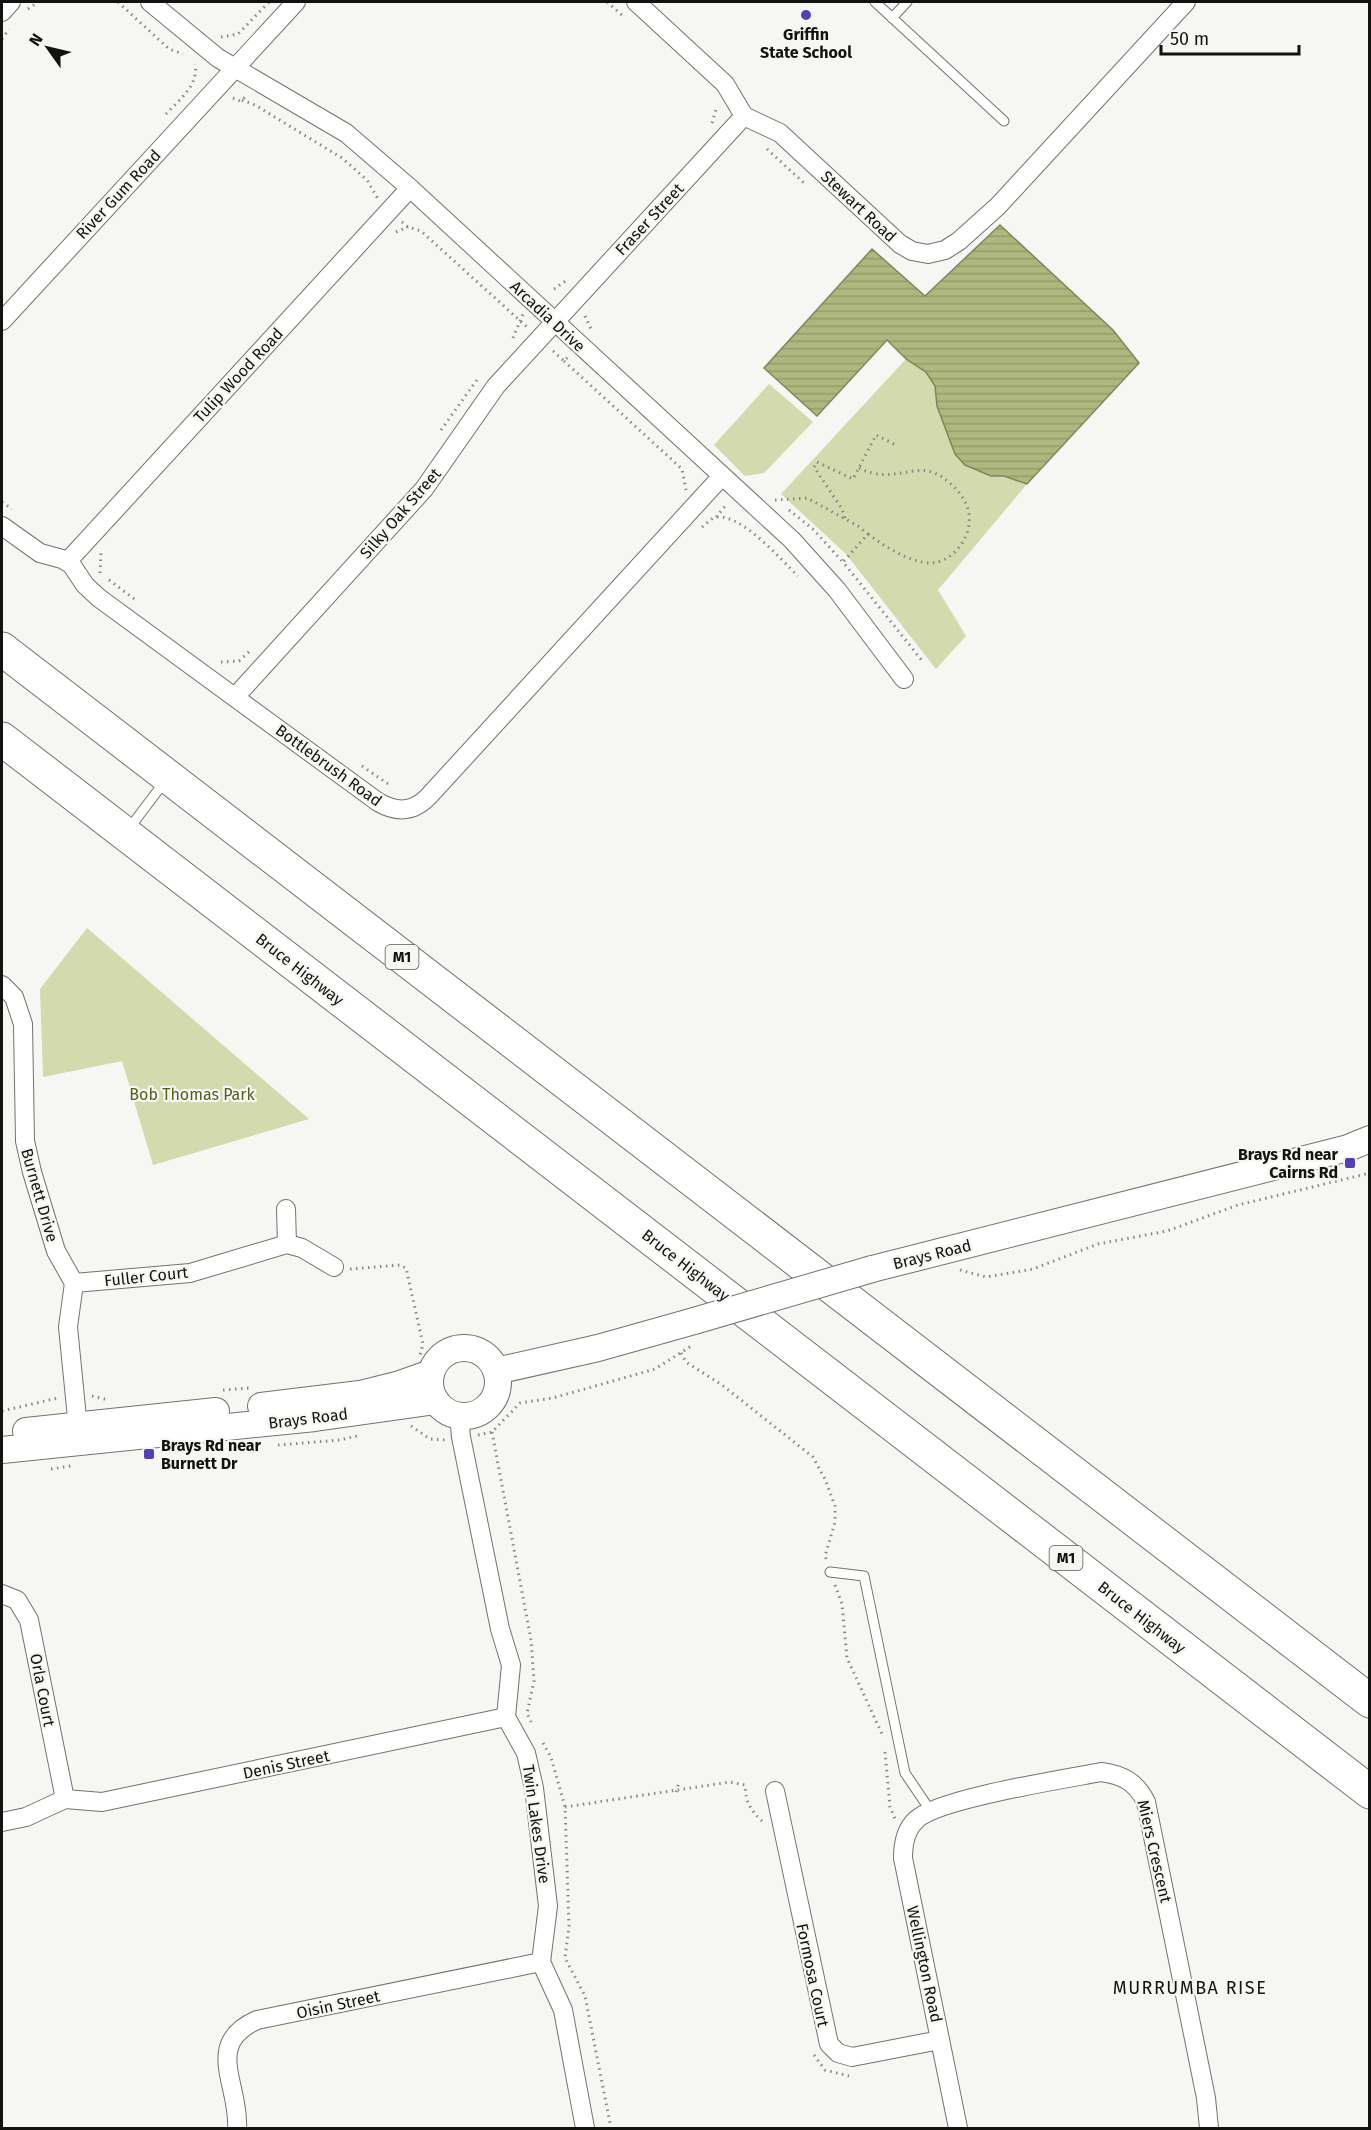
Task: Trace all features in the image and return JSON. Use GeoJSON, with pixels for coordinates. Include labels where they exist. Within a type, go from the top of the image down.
{"type":"FeatureCollection","features":[{"type":"Feature","properties":{"kind":"highway","name":"M1"},"geometry":{"type":"LineString","coordinates":[[2,649],[1370,1701]]}},
{"type":"Feature","properties":{"kind":"highway","name":"Bruce Highway"},"geometry":{"type":"LineString","coordinates":[[2,739],[1370,1792]]}},
{"type":"Feature","properties":{"kind":"main road","name":"Brays Road"},"geometry":{"type":"LineString","coordinates":[[496,1371],[598,1348],[695,1332],[872,1269],[1348,1148],[1370,1139]]}},
{"type":"Feature","properties":{"kind":"main road"},"geometry":{"type":"LineString","coordinates":[[463,1348],[483,1354],[496,1371],[495,1394],[490,1403],[481,1411],[459,1415],[450,1413],[436,1401],[423,1367],[443,1355],[463,1348]]}},
{"type":"Feature","properties":{"kind":"main road","name":"Brays Road"},"geometry":{"type":"LineString","coordinates":[[2,1450],[79,1433],[351,1395],[400,1384],[423,1367]]}},
{"type":"Feature","properties":{"kind":"main road","name":"Brays Road"},"geometry":{"type":"LineString","coordinates":[[2,1434],[79,1433],[315,1418],[436,1401]]}},
{"type":"Feature","properties":{"kind":"street"},"geometry":{"type":"LineString","coordinates":[[2,12],[11,2]]}},
{"type":"Feature","properties":{"kind":"street","name":"Arcadia Drive"},"geometry":{"type":"LineString","coordinates":[[150,2],[204,48],[346,133],[410,188],[816,564],[904,679]]}},
{"type":"Feature","properties":{"kind":"street","name":"River Gum Road"},"geometry":{"type":"LineString","coordinates":[[2,321],[296,2]]}},
{"type":"Feature","properties":{"kind":"street"},"geometry":{"type":"LineString","coordinates":[[636,2],[725,84],[744,116]]}},
{"type":"Feature","properties":{"kind":"street","name":"Stewart Road"},"geometry":{"type":"LineString","coordinates":[[744,116],[780,133],[900,244],[920,253],[937,253],[952,246],[998,206],[1186,2]]}},
{"type":"Feature","properties":{"kind":"street","name":"Fraser Street"},"geometry":{"type":"LineString","coordinates":[[555,321],[744,116]]}},
{"type":"Feature","properties":{"kind":"street","name":"Tulip Wood Road"},"geometry":{"type":"LineString","coordinates":[[67,562],[410,188]]}},
{"type":"Feature","properties":{"kind":"street","name":"Silky Oak Street"},"geometry":{"type":"LineString","coordinates":[[234,697],[424,489],[483,401],[555,321]]}},
{"type":"Feature","properties":{"kind":"street","name":"Bottlebrush Road"},"geometry":{"type":"LineString","coordinates":[[2,526],[40,553],[67,562],[99,598],[384,805],[397,810],[417,806],[722,476]]}},
{"type":"Feature","properties":{"kind":"street","name":"Burnett Drive"},"geometry":{"type":"LineString","coordinates":[[2,985],[14,997],[20,1008],[23,1023],[25,1141],[32,1172],[56,1251],[74,1283]]}},
{"type":"Feature","properties":{"kind":"street"},"geometry":{"type":"LineString","coordinates":[[286,1209],[287,1244],[302,1248],[334,1267]]}},
{"type":"Feature","properties":{"kind":"street","name":"Fuller Court"},"geometry":{"type":"LineString","coordinates":[[74,1283],[190,1273],[287,1244]]}},
{"type":"Feature","properties":{"kind":"street"},"geometry":{"type":"LineString","coordinates":[[74,1283],[68,1327],[79,1433]]}},
{"type":"Feature","properties":{"kind":"street"},"geometry":{"type":"LineString","coordinates":[[459,1415],[461,1437],[500,1629],[511,1665],[506,1717]]}},
{"type":"Feature","properties":{"kind":"street","name":"Orla Court"},"geometry":{"type":"LineString","coordinates":[[2,1594],[17,1600],[29,1620],[65,1799]]}},
{"type":"Feature","properties":{"kind":"street","name":"Denis Street"},"geometry":{"type":"LineString","coordinates":[[65,1799],[102,1803],[506,1717]]}},
{"type":"Feature","properties":{"kind":"street","name":"Twin Lakes Drive"},"geometry":{"type":"LineString","coordinates":[[506,1717],[526,1753],[534,1788],[548,1906],[541,1962]]}},
{"type":"Feature","properties":{"kind":"street","name":"Miers Crescent"},"geometry":{"type":"LineString","coordinates":[[930,1810],[1101,1772],[1119,1775],[1140,1790],[1146,1802],[1153,1836],[1206,2098],[1209,2128]]}},
{"type":"Feature","properties":{"kind":"street","name":"Formosa Court"},"geometry":{"type":"LineString","coordinates":[[775,1791],[829,2044],[838,2053],[852,2057],[940,2040]]}},
{"type":"Feature","properties":{"kind":"street"},"geometry":{"type":"LineString","coordinates":[[2,1822],[26,1817],[65,1799]]}},
{"type":"Feature","properties":{"kind":"street"},"geometry":{"type":"LineString","coordinates":[[908,1830],[916,1819],[930,1810]]}},
{"type":"Feature","properties":{"kind":"street","name":"Wellington Road"},"geometry":{"type":"LineString","coordinates":[[908,1830],[903,1858],[958,2128]]}},
{"type":"Feature","properties":{"kind":"street"},"geometry":{"type":"LineString","coordinates":[[541,1962],[563,2010],[585,2128]]}},
{"type":"Feature","properties":{"kind":"street","name":"Oisin Street"},"geometry":{"type":"LineString","coordinates":[[237,2128],[226,2059],[228,2045],[234,2034],[245,2026],[257,2020],[541,1962]]}},
{"type":"Feature","properties":{"kind":"lane"},"geometry":{"type":"LineString","coordinates":[[875,2],[1004,121]]}},
{"type":"Feature","properties":{"kind":"lane"},"geometry":{"type":"LineString","coordinates":[[892,18],[907,2]]}},
{"type":"Feature","properties":{"kind":"lane"},"geometry":{"type":"LineString","coordinates":[[125,834],[168,777]]}},
{"type":"Feature","properties":{"kind":"lane"},"geometry":{"type":"LineString","coordinates":[[830,1572],[864,1576],[905,1773],[930,1810]]}},
{"type":"Feature","properties":{"kind":"path"},"geometry":{"type":"LineString","coordinates":[[118,2],[169,49],[188,56]]}},
{"type":"Feature","properties":{"kind":"path"},"geometry":{"type":"LineString","coordinates":[[214,33],[226,37],[238,34],[269,2]]}},
{"type":"Feature","properties":{"kind":"path"},"geometry":{"type":"LineString","coordinates":[[164,116],[192,86],[196,71],[195,63]]}},
{"type":"Feature","properties":{"kind":"path"},"geometry":{"type":"LineString","coordinates":[[242,100],[253,90]]}},
{"type":"Feature","properties":{"kind":"path"},"geometry":{"type":"LineString","coordinates":[[227,93],[237,100],[255,105],[342,158],[367,180],[380,201]]}},
{"type":"Feature","properties":{"kind":"path"},"geometry":{"type":"LineString","coordinates":[[399,219],[408,228],[421,231],[529,329]]}},
{"type":"Feature","properties":{"kind":"path"},"geometry":{"type":"LineString","coordinates":[[509,343],[517,331],[519,320],[526,311]]}},
{"type":"Feature","properties":{"kind":"path"},"geometry":{"type":"LineString","coordinates":[[553,351],[682,469],[684,488],[689,493]]}},
{"type":"Feature","properties":{"kind":"path"},"geometry":{"type":"LineString","coordinates":[[564,361],[568,357]]}},
{"type":"Feature","properties":{"kind":"path"},"geometry":{"type":"LineString","coordinates":[[436,437],[482,372]]}},
{"type":"Feature","properties":{"kind":"path"},"geometry":{"type":"LineString","coordinates":[[845,518],[842,509],[814,467],[818,462],[853,479],[876,435],[898,446]]}},
{"type":"Feature","properties":{"kind":"path"},"geometry":{"type":"LineString","coordinates":[[775,500],[807,498],[915,560],[939,562],[952,554],[962,543],[968,530],[969,514],[963,498],[955,488],[935,472],[922,470],[887,476],[872,474],[858,468]]}},
{"type":"Feature","properties":{"kind":"path"},"geometry":{"type":"LineString","coordinates":[[767,493],[810,526],[843,562],[924,663]]}},
{"type":"Feature","properties":{"kind":"path"},"geometry":{"type":"LineString","coordinates":[[717,517],[729,503]]}},
{"type":"Feature","properties":{"kind":"path"},"geometry":{"type":"LineString","coordinates":[[706,510],[713,518],[727,517],[740,523],[802,580]]}},
{"type":"Feature","properties":{"kind":"path"},"geometry":{"type":"LineString","coordinates":[[843,562],[868,534]]}},
{"type":"Feature","properties":{"kind":"path"},"geometry":{"type":"LineString","coordinates":[[221,662],[238,661],[256,644]]}},
{"type":"Feature","properties":{"kind":"path"},"geometry":{"type":"LineString","coordinates":[[956,1270],[986,1277],[1033,1269],[1098,1244],[1167,1231],[1238,1205],[1370,1173]]}},
{"type":"Feature","properties":{"kind":"path"},"geometry":{"type":"LineString","coordinates":[[334,1267],[346,1269],[400,1265],[406,1268],[423,1344],[421,1354],[423,1367]]}},
{"type":"Feature","properties":{"kind":"path"},"geometry":{"type":"LineString","coordinates":[[483,1434],[492,1432],[520,1403],[553,1398],[655,1369],[681,1353],[695,1332]]}},
{"type":"Feature","properties":{"kind":"path"},"geometry":{"type":"LineString","coordinates":[[681,1353],[686,1362],[722,1385],[813,1457],[825,1479],[835,1506],[835,1522],[825,1556],[842,1604],[848,1658],[882,1735]]}},
{"type":"Feature","properties":{"kind":"path"},"geometry":{"type":"LineString","coordinates":[[213,1392],[258,1387]]}},
{"type":"Feature","properties":{"kind":"path"},"geometry":{"type":"LineString","coordinates":[[90,1396],[100,1396],[114,1403]]}},
{"type":"Feature","properties":{"kind":"path"},"geometry":{"type":"LineString","coordinates":[[2,1411],[58,1398]]}},
{"type":"Feature","properties":{"kind":"path"},"geometry":{"type":"LineString","coordinates":[[884,1747],[890,1807],[896,1821],[908,1830]]}},
{"type":"Feature","properties":{"kind":"path"},"geometry":{"type":"LineString","coordinates":[[676,1792],[679,1782]]}},
{"type":"Feature","properties":{"kind":"path"},"geometry":{"type":"LineString","coordinates":[[565,1807],[730,1782],[745,1785],[746,1799],[751,1811],[764,1823]]}},
{"type":"Feature","properties":{"kind":"path"},"geometry":{"type":"LineString","coordinates":[[811,2048],[816,2061],[825,2070],[846,2077],[858,2075]]}},
{"type":"Feature","properties":{"kind":"green space"},"geometry":{"type":"Polygon","coordinates":[[[906,359],[926,372],[935,386],[937,406],[955,454],[965,465],[991,476],[1004,476],[1027,484],[938,590],[966,636],[936,669],[846,554],[781,494],[906,359]]]}},
{"type":"Feature","properties":{"kind":"green space"},"geometry":{"type":"Polygon","coordinates":[[[769,384],[813,422],[764,473],[745,476],[714,445],[769,384]]]}},
{"type":"Feature","properties":{"kind":"green space","name":"Bob Thomas Park"},"geometry":{"type":"Polygon","coordinates":[[[87,928],[309,1119],[153,1165],[122,1061],[43,1077],[40,989],[87,928]]]}},
{"type":"Feature","properties":{"kind":"shaded area"},"geometry":{"type":"Polygon","coordinates":[[[1000,225],[1113,330],[1139,363],[1027,484],[1004,476],[991,476],[965,465],[955,454],[937,406],[935,386],[926,372],[906,359],[887,340],[817,416],[764,368],[872,249],[925,296],[1000,225]]]}},
{"type":"Feature","properties":{"kind":"place","name":"Griffin State School"},"geometry":{"type":"Point","coordinates":[806,15]}},
{"type":"Feature","properties":{"kind":"place","name":"Brays Rd near Cairns Rd"},"geometry":{"type":"Point","coordinates":[1350,1163]}},
{"type":"Feature","properties":{"kind":"place","name":"Brays Rd near Burnett Dr"},"geometry":{"type":"Point","coordinates":[149,1454]}},
{"type":"Feature","properties":{"kind":"district","name":"MURRUMBA RISE"},"geometry":{"type":"Point","coordinates":[1190,1988]}}]}
